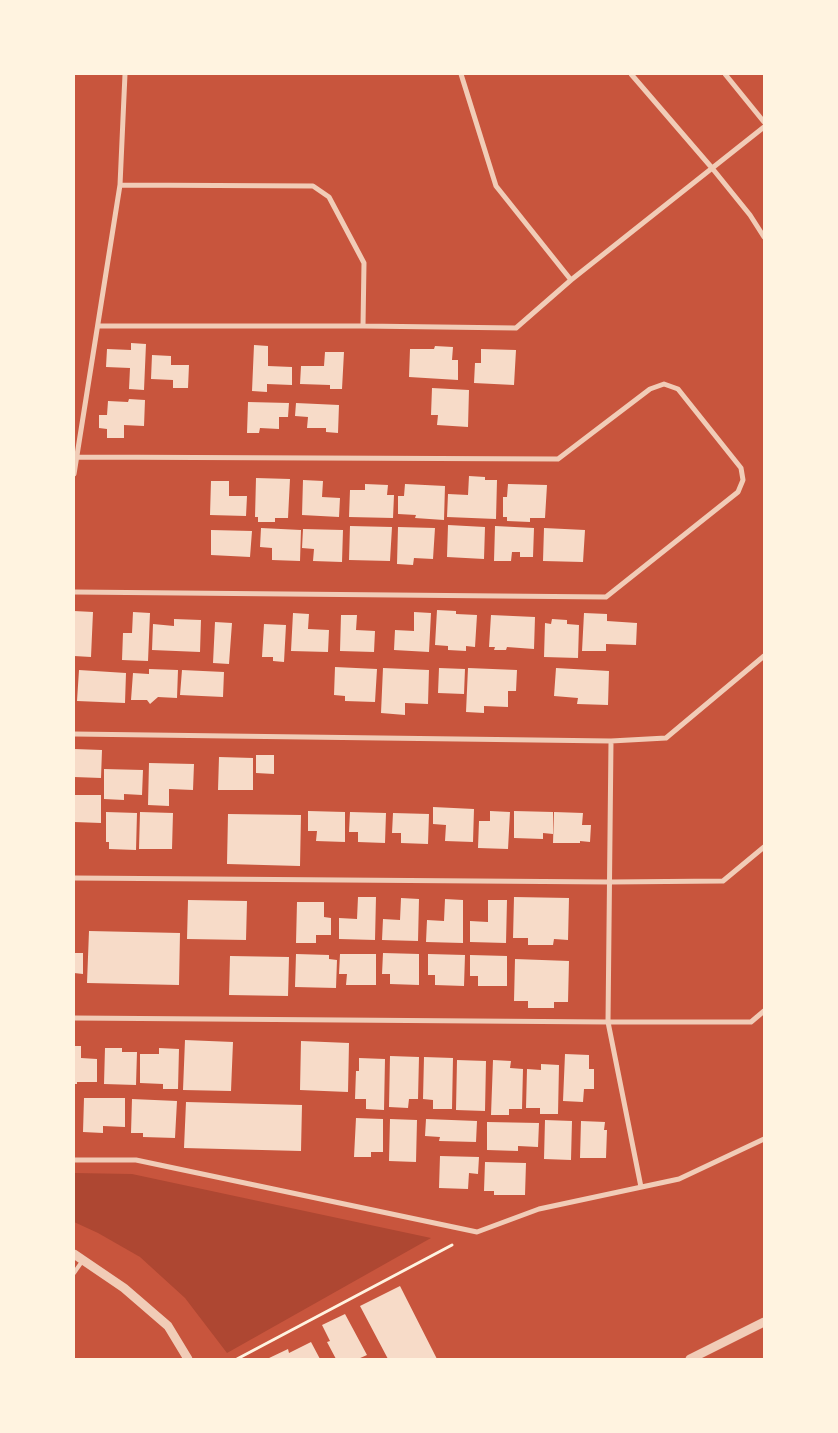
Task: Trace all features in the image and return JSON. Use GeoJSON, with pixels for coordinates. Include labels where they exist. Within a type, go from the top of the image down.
{"type":"FeatureCollection","features":[{"type":"Feature","properties":{"kind":"street"},"geometry":{"type":"LineString","coordinates":[[74,474],[120,185],[125,74]]}},
{"type":"Feature","properties":{"kind":"street"},"geometry":{"type":"LineString","coordinates":[[461,74],[496,186],[571,280]]}},
{"type":"Feature","properties":{"kind":"street"},"geometry":{"type":"LineString","coordinates":[[631,74],[712,168],[750,215],[764,237]]}},
{"type":"Feature","properties":{"kind":"street"},"geometry":{"type":"LineString","coordinates":[[725,74],[764,122]]}},
{"type":"Feature","properties":{"kind":"street"},"geometry":{"type":"LineString","coordinates":[[98,326],[516,328],[571,280],[764,126]]}},
{"type":"Feature","properties":{"kind":"street"},"geometry":{"type":"LineString","coordinates":[[120,185],[313,186],[329,197],[364,263],[363,326]]}},
{"type":"Feature","properties":{"kind":"street"},"geometry":{"type":"LineString","coordinates":[[74,592],[606,597],[738,492],[743,480],[741,468],[678,389],[664,384],[650,389],[558,458],[76,457]]}},
{"type":"Feature","properties":{"kind":"street"},"geometry":{"type":"LineString","coordinates":[[74,734],[611,740],[666,738],[764,656]]}},
{"type":"Feature","properties":{"kind":"street"},"geometry":{"type":"LineString","coordinates":[[611,740],[608,1022],[641,1187]]}},
{"type":"Feature","properties":{"kind":"street"},"geometry":{"type":"LineString","coordinates":[[74,878],[610,882],[723,881],[764,847]]}},
{"type":"Feature","properties":{"kind":"street"},"geometry":{"type":"LineString","coordinates":[[74,1018],[751,1022],[764,1011]]}},
{"type":"Feature","properties":{"kind":"street"},"geometry":{"type":"LineString","coordinates":[[74,1160],[136,1160],[477,1232],[539,1209],[679,1179],[764,1139]]}},
{"type":"Feature","properties":{"kind":"street"},"geometry":{"type":"LineString","coordinates":[[74,1254],[124,1288],[168,1326],[188,1359]]}},
{"type":"Feature","properties":{"kind":"street"},"geometry":{"type":"LineString","coordinates":[[690,1359],[764,1322]]}},
{"type":"Feature","properties":{"kind":"lane"},"geometry":{"type":"LineString","coordinates":[[74,1274],[83,1260]]}},
{"type":"Feature","properties":{"kind":"path"},"geometry":{"type":"LineString","coordinates":[[237,1359],[477,1232]]}},
{"type":"Feature","properties":{"kind":"shaded area"},"geometry":{"type":"Polygon","coordinates":[[[74,1173],[132,1174],[431,1238],[227,1353],[185,1298],[140,1257],[98,1233],[74,1222],[74,1173]]]}},
{"type":"Feature","properties":{"kind":"building"},"geometry":{"type":"Polygon","coordinates":[[[131,343],[146,344],[144,390],[129,389],[130,368],[106,367],[107,349],[131,350],[131,343]]]}},
{"type":"Feature","properties":{"kind":"building"},"geometry":{"type":"Polygon","coordinates":[[[254,345],[268,346],[268,366],[292,367],[292,385],[267,384],[267,392],[252,391],[254,345]]]}},
{"type":"Feature","properties":{"kind":"building"},"geometry":{"type":"Polygon","coordinates":[[[435,346],[453,347],[452,360],[458,360],[458,380],[409,377],[410,349],[434,349],[435,346]]]}},
{"type":"Feature","properties":{"kind":"building"},"geometry":{"type":"Polygon","coordinates":[[[481,349],[516,350],[514,385],[474,383],[475,363],[481,363],[481,349]]]}},
{"type":"Feature","properties":{"kind":"building"},"geometry":{"type":"Polygon","coordinates":[[[325,352],[344,352],[342,389],[330,389],[330,385],[300,384],[301,366],[324,366],[325,352]]]}},
{"type":"Feature","properties":{"kind":"building"},"geometry":{"type":"Polygon","coordinates":[[[152,355],[171,356],[171,365],[189,365],[188,388],[173,388],[173,380],[151,379],[152,355]]]}},
{"type":"Feature","properties":{"kind":"building"},"geometry":{"type":"Polygon","coordinates":[[[432,388],[469,390],[468,427],[437,425],[438,415],[431,415],[432,388]]]}},
{"type":"Feature","properties":{"kind":"building"},"geometry":{"type":"Polygon","coordinates":[[[129,399],[145,400],[144,426],[124,425],[124,438],[107,438],[107,429],[99,428],[99,415],[107,415],[108,401],[128,402],[129,399]]]}},
{"type":"Feature","properties":{"kind":"building"},"geometry":{"type":"Polygon","coordinates":[[[248,402],[289,403],[288,417],[279,417],[279,429],[260,428],[259,433],[247,433],[248,402]]]}},
{"type":"Feature","properties":{"kind":"building"},"geometry":{"type":"Polygon","coordinates":[[[296,403],[339,405],[338,433],[326,432],[326,428],[307,428],[308,417],[295,416],[296,403]]]}},
{"type":"Feature","properties":{"kind":"building"},"geometry":{"type":"Polygon","coordinates":[[[469,476],[485,477],[485,480],[497,480],[496,519],[447,517],[448,494],[468,495],[469,476]]]}},
{"type":"Feature","properties":{"kind":"building"},"geometry":{"type":"Polygon","coordinates":[[[256,478],[290,479],[288,518],[275,518],[275,522],[258,522],[258,517],[255,517],[256,478]]]}},
{"type":"Feature","properties":{"kind":"building"},"geometry":{"type":"Polygon","coordinates":[[[303,480],[323,481],[322,497],[340,498],[339,517],[302,515],[303,480]]]}},
{"type":"Feature","properties":{"kind":"building"},"geometry":{"type":"Polygon","coordinates":[[[211,481],[229,481],[229,496],[247,496],[246,516],[210,515],[211,481]]]}},
{"type":"Feature","properties":{"kind":"building"},"geometry":{"type":"Polygon","coordinates":[[[365,484],[388,485],[387,495],[394,495],[393,518],[349,517],[350,490],[365,490],[365,484]]]}},
{"type":"Feature","properties":{"kind":"building"},"geometry":{"type":"Polygon","coordinates":[[[405,484],[445,486],[444,520],[415,518],[416,515],[398,514],[398,496],[404,496],[405,484]]]}},
{"type":"Feature","properties":{"kind":"building"},"geometry":{"type":"Polygon","coordinates":[[[508,484],[547,485],[545,518],[530,518],[530,522],[507,521],[507,517],[503,517],[503,497],[507,497],[508,484]]]}},
{"type":"Feature","properties":{"kind":"building"},"geometry":{"type":"Polygon","coordinates":[[[448,525],[485,527],[484,559],[447,557],[448,525]]]}},
{"type":"Feature","properties":{"kind":"building"},"geometry":{"type":"Polygon","coordinates":[[[350,526],[392,527],[390,561],[349,560],[350,526]]]}},
{"type":"Feature","properties":{"kind":"building"},"geometry":{"type":"Polygon","coordinates":[[[495,526],[534,528],[533,557],[520,557],[520,552],[512,552],[511,561],[494,561],[495,526]]]}},
{"type":"Feature","properties":{"kind":"building"},"geometry":{"type":"Polygon","coordinates":[[[398,527],[435,528],[433,559],[414,558],[413,565],[397,564],[398,527]]]}},
{"type":"Feature","properties":{"kind":"building"},"geometry":{"type":"Polygon","coordinates":[[[261,528],[301,530],[300,561],[272,560],[272,548],[260,547],[261,528]]]}},
{"type":"Feature","properties":{"kind":"building"},"geometry":{"type":"Polygon","coordinates":[[[544,528],[585,530],[583,562],[543,561],[544,528]]]}},
{"type":"Feature","properties":{"kind":"building"},"geometry":{"type":"Polygon","coordinates":[[[303,529],[343,530],[342,562],[313,561],[314,549],[302,548],[303,529]]]}},
{"type":"Feature","properties":{"kind":"building"},"geometry":{"type":"Polygon","coordinates":[[[211,530],[252,531],[250,557],[211,555],[211,530]]]}},
{"type":"Feature","properties":{"kind":"building"},"geometry":{"type":"Polygon","coordinates":[[[437,610],[456,611],[456,614],[477,615],[475,647],[466,646],[466,651],[448,650],[448,646],[435,645],[437,610]]]}},
{"type":"Feature","properties":{"kind":"building"},"geometry":{"type":"Polygon","coordinates":[[[74,611],[93,612],[91,657],[74,656],[74,611]]]}},
{"type":"Feature","properties":{"kind":"building"},"geometry":{"type":"Polygon","coordinates":[[[133,612],[150,613],[148,661],[122,660],[123,633],[132,633],[133,612]]]}},
{"type":"Feature","properties":{"kind":"building"},"geometry":{"type":"Polygon","coordinates":[[[414,612],[431,613],[429,652],[394,650],[395,630],[414,631],[414,612]]]}},
{"type":"Feature","properties":{"kind":"building"},"geometry":{"type":"Polygon","coordinates":[[[293,613],[309,614],[308,629],[329,630],[328,652],[291,651],[293,613]]]}},
{"type":"Feature","properties":{"kind":"building"},"geometry":{"type":"Polygon","coordinates":[[[584,613],[607,614],[607,621],[637,623],[636,645],[606,644],[606,651],[582,651],[584,613]]]}},
{"type":"Feature","properties":{"kind":"building"},"geometry":{"type":"Polygon","coordinates":[[[341,615],[357,615],[356,630],[375,631],[374,652],[340,651],[341,615]]]}},
{"type":"Feature","properties":{"kind":"building"},"geometry":{"type":"Polygon","coordinates":[[[491,615],[535,617],[534,649],[507,647],[506,650],[494,650],[495,647],[489,647],[491,615]]]}},
{"type":"Feature","properties":{"kind":"building"},"geometry":{"type":"Polygon","coordinates":[[[174,619],[201,620],[200,652],[152,650],[153,624],[174,626],[174,619]]]}},
{"type":"Feature","properties":{"kind":"building"},"geometry":{"type":"Polygon","coordinates":[[[552,619],[567,620],[567,624],[579,625],[578,658],[544,657],[545,623],[551,624],[552,619]]]}},
{"type":"Feature","properties":{"kind":"building"},"geometry":{"type":"Polygon","coordinates":[[[215,622],[232,623],[229,664],[213,663],[215,622]]]}},
{"type":"Feature","properties":{"kind":"building"},"geometry":{"type":"Polygon","coordinates":[[[264,624],[286,625],[284,662],[273,661],[273,657],[262,657],[264,624]]]}},
{"type":"Feature","properties":{"kind":"building"},"geometry":{"type":"Polygon","coordinates":[[[335,667],[377,669],[375,702],[345,701],[345,696],[334,695],[335,667]]]}},
{"type":"Feature","properties":{"kind":"building"},"geometry":{"type":"Polygon","coordinates":[[[383,668],[429,670],[428,704],[405,703],[405,715],[381,713],[383,668]]]}},
{"type":"Feature","properties":{"kind":"building"},"geometry":{"type":"Polygon","coordinates":[[[439,668],[465,669],[464,694],[438,693],[439,668]]]}},
{"type":"Feature","properties":{"kind":"building"},"geometry":{"type":"Polygon","coordinates":[[[468,668],[517,670],[516,691],[508,691],[508,707],[484,706],[484,713],[466,712],[468,668]]]}},
{"type":"Feature","properties":{"kind":"building"},"geometry":{"type":"Polygon","coordinates":[[[556,668],[609,671],[608,705],[577,704],[578,698],[554,696],[556,668]]]}},
{"type":"Feature","properties":{"kind":"building"},"geometry":{"type":"Polygon","coordinates":[[[149,669],[178,670],[177,698],[158,697],[150,704],[147,700],[131,700],[133,673],[149,674],[149,669]]]}},
{"type":"Feature","properties":{"kind":"building"},"geometry":{"type":"Polygon","coordinates":[[[79,670],[126,673],[125,703],[77,701],[79,670]]]}},
{"type":"Feature","properties":{"kind":"building"},"geometry":{"type":"Polygon","coordinates":[[[182,670],[224,672],[223,697],[180,695],[182,670]]]}},
{"type":"Feature","properties":{"kind":"building"},"geometry":{"type":"Polygon","coordinates":[[[74,749],[102,750],[101,778],[74,777],[74,749]]]}},
{"type":"Feature","properties":{"kind":"building"},"geometry":{"type":"Polygon","coordinates":[[[256,755],[274,755],[274,774],[256,773],[256,755]]]}},
{"type":"Feature","properties":{"kind":"building"},"geometry":{"type":"Polygon","coordinates":[[[219,757],[253,758],[253,790],[218,790],[219,757]]]}},
{"type":"Feature","properties":{"kind":"building"},"geometry":{"type":"Polygon","coordinates":[[[149,763],[194,764],[193,790],[169,789],[169,806],[148,805],[149,763]]]}},
{"type":"Feature","properties":{"kind":"building"},"geometry":{"type":"Polygon","coordinates":[[[104,769],[143,770],[142,795],[124,794],[124,800],[104,799],[104,769]]]}},
{"type":"Feature","properties":{"kind":"building"},"geometry":{"type":"Polygon","coordinates":[[[74,795],[101,795],[101,823],[74,822],[74,795]]]}},
{"type":"Feature","properties":{"kind":"building"},"geometry":{"type":"Polygon","coordinates":[[[433,807],[474,809],[473,842],[445,841],[446,825],[433,824],[433,807]]]}},
{"type":"Feature","properties":{"kind":"building"},"geometry":{"type":"Polygon","coordinates":[[[308,811],[345,812],[345,842],[316,841],[317,831],[308,831],[308,811]]]}},
{"type":"Feature","properties":{"kind":"building"},"geometry":{"type":"Polygon","coordinates":[[[490,811],[510,812],[508,849],[478,848],[479,821],[490,821],[490,811]]]}},
{"type":"Feature","properties":{"kind":"building"},"geometry":{"type":"Polygon","coordinates":[[[514,811],[553,812],[553,834],[543,833],[543,839],[514,838],[514,811]]]}},
{"type":"Feature","properties":{"kind":"building"},"geometry":{"type":"Polygon","coordinates":[[[106,812],[137,813],[136,850],[109,849],[109,842],[106,842],[106,812]]]}},
{"type":"Feature","properties":{"kind":"building"},"geometry":{"type":"Polygon","coordinates":[[[140,812],[173,813],[172,849],[139,849],[140,812]]]}},
{"type":"Feature","properties":{"kind":"building"},"geometry":{"type":"Polygon","coordinates":[[[350,812],[386,813],[385,843],[358,842],[358,832],[349,832],[350,812]]]}},
{"type":"Feature","properties":{"kind":"building"},"geometry":{"type":"Polygon","coordinates":[[[554,812],[583,813],[582,825],[591,825],[590,842],[553,843],[554,812]]]}},
{"type":"Feature","properties":{"kind":"building"},"geometry":{"type":"Polygon","coordinates":[[[393,813],[429,814],[428,844],[401,843],[401,833],[392,833],[393,813]]]}},
{"type":"Feature","properties":{"kind":"building"},"geometry":{"type":"Polygon","coordinates":[[[228,814],[301,815],[300,866],[227,864],[228,814]]]}},
{"type":"Feature","properties":{"kind":"building"},"geometry":{"type":"Polygon","coordinates":[[[358,897],[376,897],[375,940],[339,939],[339,918],[357,919],[358,897]]]}},
{"type":"Feature","properties":{"kind":"building"},"geometry":{"type":"Polygon","coordinates":[[[514,897],[569,898],[568,940],[554,939],[553,945],[528,945],[528,938],[513,938],[514,897]]]}},
{"type":"Feature","properties":{"kind":"building"},"geometry":{"type":"Polygon","coordinates":[[[401,898],[419,899],[418,941],[382,940],[383,919],[400,920],[401,898]]]}},
{"type":"Feature","properties":{"kind":"building"},"geometry":{"type":"Polygon","coordinates":[[[445,899],[463,900],[463,943],[426,942],[427,920],[444,921],[445,899]]]}},
{"type":"Feature","properties":{"kind":"building"},"geometry":{"type":"Polygon","coordinates":[[[188,900],[247,901],[246,940],[187,939],[188,900]]]}},
{"type":"Feature","properties":{"kind":"building"},"geometry":{"type":"Polygon","coordinates":[[[488,900],[507,900],[506,943],[470,942],[470,921],[488,922],[488,900]]]}},
{"type":"Feature","properties":{"kind":"building"},"geometry":{"type":"Polygon","coordinates":[[[297,902],[324,902],[324,917],[331,918],[331,935],[316,935],[316,943],[296,943],[297,902]]]}},
{"type":"Feature","properties":{"kind":"building"},"geometry":{"type":"Polygon","coordinates":[[[89,931],[180,933],[179,985],[87,983],[89,931]]]}},
{"type":"Feature","properties":{"kind":"building"},"geometry":{"type":"Polygon","coordinates":[[[74,953],[83,953],[83,974],[74,973],[74,953]]]}},
{"type":"Feature","properties":{"kind":"building"},"geometry":{"type":"Polygon","coordinates":[[[383,953],[419,954],[419,985],[390,984],[390,974],[382,974],[383,953]]]}},
{"type":"Feature","properties":{"kind":"building"},"geometry":{"type":"Polygon","coordinates":[[[296,954],[329,955],[329,959],[337,960],[336,988],[295,987],[296,954]]]}},
{"type":"Feature","properties":{"kind":"building"},"geometry":{"type":"Polygon","coordinates":[[[340,954],[376,954],[376,985],[346,985],[347,974],[339,974],[340,954]]]}},
{"type":"Feature","properties":{"kind":"building"},"geometry":{"type":"Polygon","coordinates":[[[428,954],[465,955],[464,986],[435,985],[435,975],[428,975],[428,954]]]}},
{"type":"Feature","properties":{"kind":"building"},"geometry":{"type":"Polygon","coordinates":[[[470,955],[507,956],[507,986],[478,986],[478,976],[470,976],[470,955]]]}},
{"type":"Feature","properties":{"kind":"building"},"geometry":{"type":"Polygon","coordinates":[[[230,956],[289,957],[288,996],[229,995],[230,956]]]}},
{"type":"Feature","properties":{"kind":"building"},"geometry":{"type":"Polygon","coordinates":[[[515,959],[569,961],[568,1002],[554,1002],[554,1008],[528,1008],[528,1001],[514,1001],[515,959]]]}},
{"type":"Feature","properties":{"kind":"building"},"geometry":{"type":"Polygon","coordinates":[[[185,1040],[233,1042],[231,1091],[183,1090],[185,1040]]]}},
{"type":"Feature","properties":{"kind":"building"},"geometry":{"type":"Polygon","coordinates":[[[301,1041],[349,1043],[348,1092],[300,1090],[301,1041]]]}},
{"type":"Feature","properties":{"kind":"building"},"geometry":{"type":"Polygon","coordinates":[[[74,1046],[81,1046],[81,1058],[97,1059],[97,1082],[77,1082],[77,1084],[74,1084],[74,1046]]]}},
{"type":"Feature","properties":{"kind":"building"},"geometry":{"type":"Polygon","coordinates":[[[105,1048],[122,1048],[122,1052],[137,1052],[136,1085],[104,1084],[105,1048]]]}},
{"type":"Feature","properties":{"kind":"building"},"geometry":{"type":"Polygon","coordinates":[[[159,1048],[179,1049],[178,1089],[163,1089],[163,1084],[140,1083],[140,1054],[159,1054],[159,1048]]]}},
{"type":"Feature","properties":{"kind":"building"},"geometry":{"type":"Polygon","coordinates":[[[565,1054],[589,1055],[589,1069],[594,1069],[594,1089],[584,1089],[583,1102],[563,1101],[565,1054]]]}},
{"type":"Feature","properties":{"kind":"building"},"geometry":{"type":"Polygon","coordinates":[[[390,1056],[419,1057],[418,1099],[409,1099],[408,1108],[389,1107],[390,1056]]]}},
{"type":"Feature","properties":{"kind":"building"},"geometry":{"type":"Polygon","coordinates":[[[424,1057],[453,1058],[452,1109],[433,1109],[433,1100],[423,1099],[424,1057]]]}},
{"type":"Feature","properties":{"kind":"building"},"geometry":{"type":"Polygon","coordinates":[[[359,1058],[385,1059],[384,1110],[366,1109],[366,1099],[355,1099],[356,1071],[359,1071],[359,1058]]]}},
{"type":"Feature","properties":{"kind":"building"},"geometry":{"type":"Polygon","coordinates":[[[457,1060],[486,1061],[485,1111],[456,1110],[457,1060]]]}},
{"type":"Feature","properties":{"kind":"building"},"geometry":{"type":"Polygon","coordinates":[[[493,1060],[511,1061],[510,1068],[523,1069],[522,1109],[509,1109],[509,1115],[491,1115],[493,1060]]]}},
{"type":"Feature","properties":{"kind":"building"},"geometry":{"type":"Polygon","coordinates":[[[541,1064],[559,1065],[558,1114],[540,1114],[540,1108],[526,1108],[527,1069],[541,1070],[541,1064]]]}},
{"type":"Feature","properties":{"kind":"building"},"geometry":{"type":"Polygon","coordinates":[[[84,1098],[125,1098],[125,1127],[103,1126],[103,1133],[83,1132],[84,1098]]]}},
{"type":"Feature","properties":{"kind":"building"},"geometry":{"type":"Polygon","coordinates":[[[132,1099],[177,1101],[175,1138],[143,1137],[143,1133],[131,1133],[132,1099]]]}},
{"type":"Feature","properties":{"kind":"building"},"geometry":{"type":"Polygon","coordinates":[[[186,1102],[302,1105],[301,1151],[184,1148],[186,1102]]]}},
{"type":"Feature","properties":{"kind":"building"},"geometry":{"type":"Polygon","coordinates":[[[356,1118],[383,1119],[383,1152],[371,1152],[371,1157],[354,1157],[356,1118]]]}},
{"type":"Feature","properties":{"kind":"building"},"geometry":{"type":"Polygon","coordinates":[[[390,1119],[417,1120],[416,1162],[389,1161],[390,1119]]]}},
{"type":"Feature","properties":{"kind":"building"},"geometry":{"type":"Polygon","coordinates":[[[426,1119],[477,1121],[476,1142],[439,1141],[440,1137],[425,1136],[426,1119]]]}},
{"type":"Feature","properties":{"kind":"building"},"geometry":{"type":"Polygon","coordinates":[[[545,1120],[572,1121],[571,1160],[544,1159],[545,1120]]]}},
{"type":"Feature","properties":{"kind":"building"},"geometry":{"type":"Polygon","coordinates":[[[581,1121],[605,1122],[604,1130],[607,1130],[606,1158],[580,1158],[581,1121]]]}},
{"type":"Feature","properties":{"kind":"building"},"geometry":{"type":"Polygon","coordinates":[[[487,1122],[539,1123],[538,1147],[518,1146],[518,1151],[487,1150],[487,1122]]]}},
{"type":"Feature","properties":{"kind":"building"},"geometry":{"type":"Polygon","coordinates":[[[440,1156],[479,1157],[478,1174],[469,1173],[468,1189],[439,1188],[440,1156]]]}},
{"type":"Feature","properties":{"kind":"building"},"geometry":{"type":"Polygon","coordinates":[[[485,1162],[526,1163],[525,1195],[494,1195],[494,1191],[484,1191],[485,1162]]]}},
{"type":"Feature","properties":{"kind":"building"},"geometry":{"type":"Polygon","coordinates":[[[400,1286],[437,1359],[388,1359],[360,1306],[400,1286]]]}},
{"type":"Feature","properties":{"kind":"building"},"geometry":{"type":"Polygon","coordinates":[[[345,1314],[367,1355],[358,1359],[336,1359],[327,1342],[330,1341],[322,1325],[345,1314]]]}},
{"type":"Feature","properties":{"kind":"building"},"geometry":{"type":"Polygon","coordinates":[[[311,1342],[320,1359],[267,1359],[288,1349],[289,1353],[311,1342]]]}}]}
